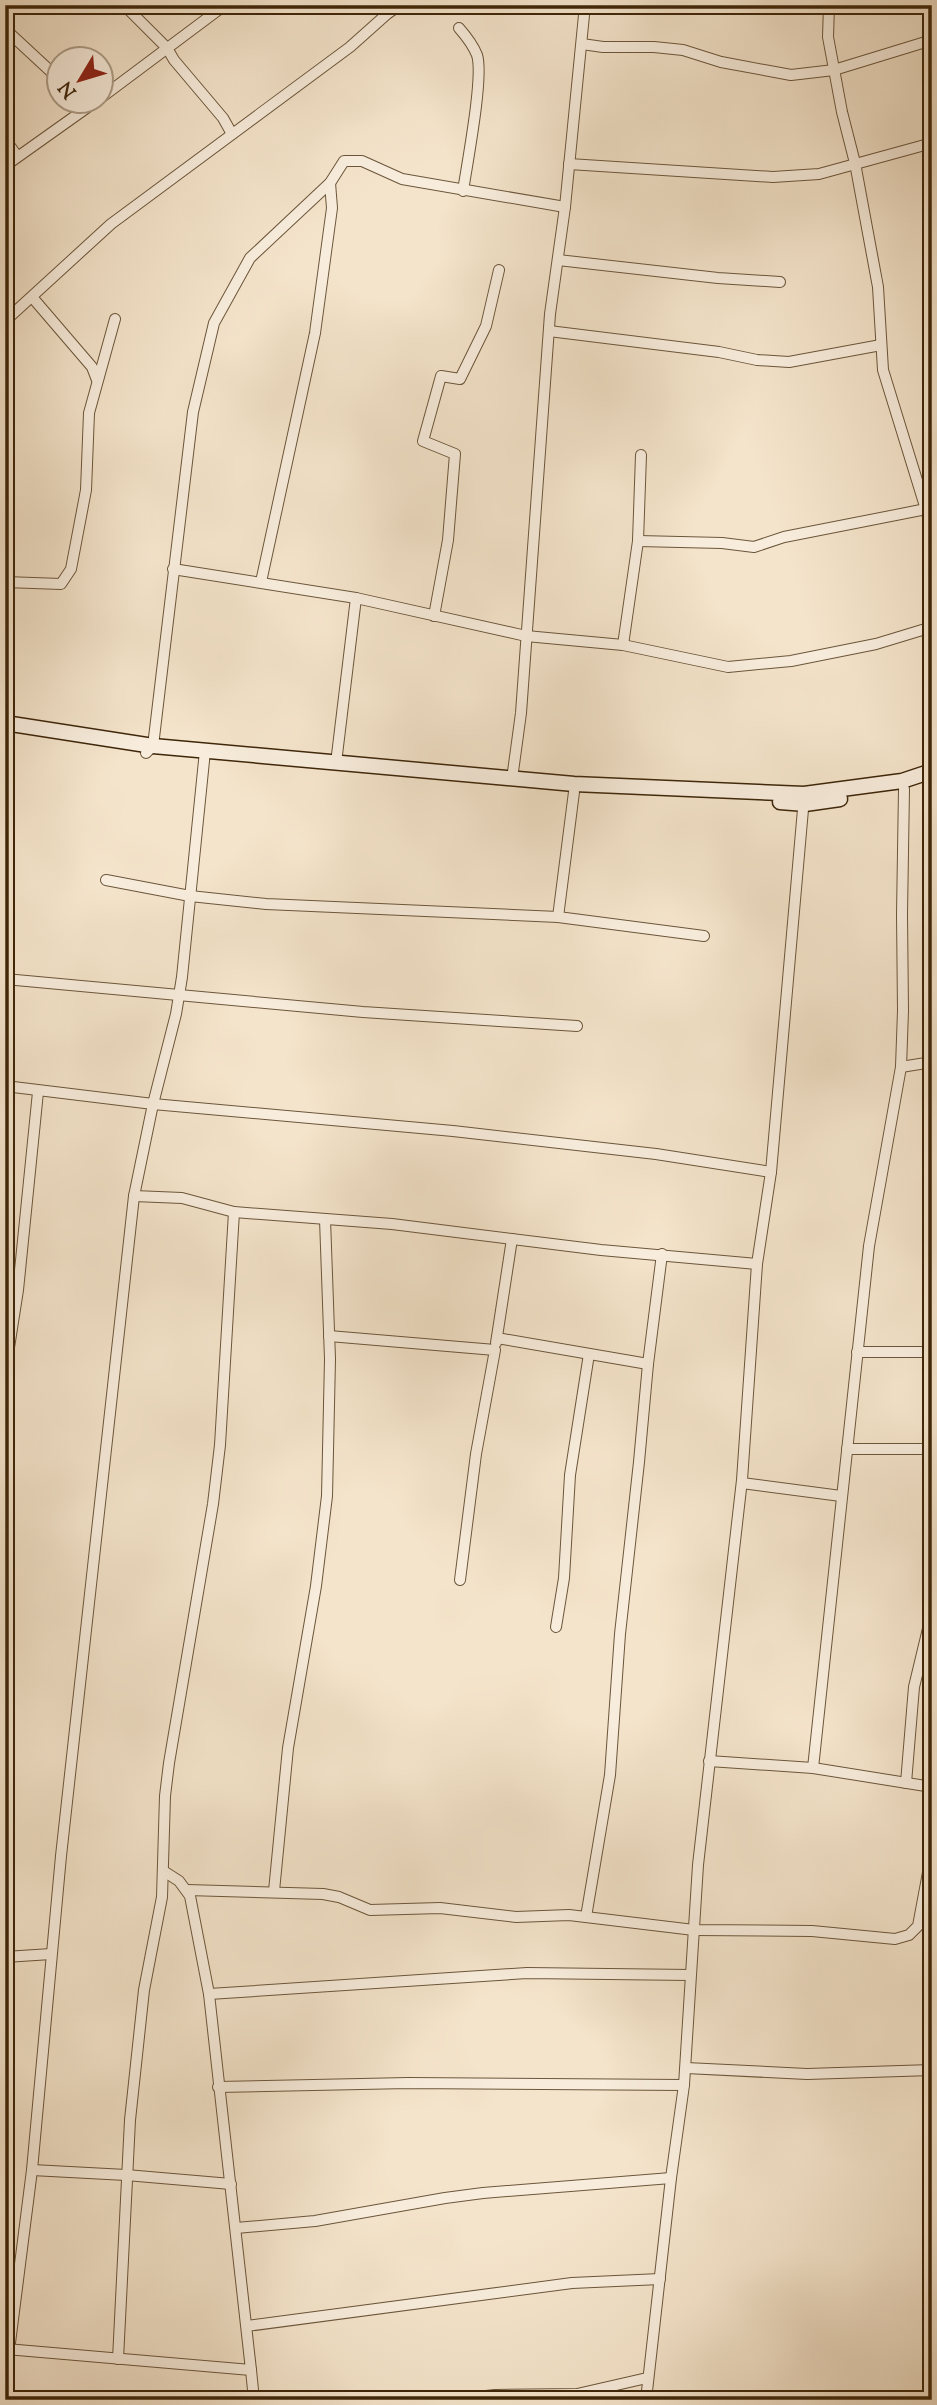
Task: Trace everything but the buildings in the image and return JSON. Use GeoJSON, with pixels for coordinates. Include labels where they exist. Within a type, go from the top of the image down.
{"type":"FeatureCollection","features":[{"type":"Feature","properties":{"kind":"main road"},"geometry":{"type":"LineString","coordinates":[[5,723],[149,750]]}},
{"type":"Feature","properties":{"kind":"main road"},"geometry":{"type":"LineString","coordinates":[[5,731],[204,756],[573,792],[804,799],[904,789],[932,781]]}},
{"type":"Feature","properties":{"kind":"main road"},"geometry":{"type":"LineString","coordinates":[[204,756],[336,763],[512,779],[804,799],[902,781],[932,771]]}},
{"type":"Feature","properties":{"kind":"street"},"geometry":{"type":"LineString","coordinates":[[124,5],[167,48],[223,118],[232,134]]}},
{"type":"Feature","properties":{"kind":"street"},"geometry":{"type":"LineString","coordinates":[[116,86],[225,5]]}},
{"type":"Feature","properties":{"kind":"street"},"geometry":{"type":"LineString","coordinates":[[5,321],[111,223],[350,47],[400,5]]}},
{"type":"Feature","properties":{"kind":"street"},"geometry":{"type":"LineString","coordinates":[[512,779],[521,713],[549,331],[565,207],[585,5]]}},
{"type":"Feature","properties":{"kind":"street"},"geometry":{"type":"LineString","coordinates":[[829,5],[828,37],[878,287],[883,370],[932,529]]}},
{"type":"Feature","properties":{"kind":"street"},"geometry":{"type":"LineString","coordinates":[[459,28],[478,57],[478,79],[463,191]]}},
{"type":"Feature","properties":{"kind":"street"},"geometry":{"type":"LineString","coordinates":[[5,29],[46,67]]}},
{"type":"Feature","properties":{"kind":"street"},"geometry":{"type":"LineString","coordinates":[[582,44],[683,50],[721,62],[791,75],[834,70],[932,40]]}},
{"type":"Feature","properties":{"kind":"street"},"geometry":{"type":"LineString","coordinates":[[5,166],[67,116]]}},
{"type":"Feature","properties":{"kind":"street"},"geometry":{"type":"LineString","coordinates":[[5,139],[17,156]]}},
{"type":"Feature","properties":{"kind":"street"},"geometry":{"type":"LineString","coordinates":[[569,164],[773,177],[819,174],[932,144]]}},
{"type":"Feature","properties":{"kind":"street"},"geometry":{"type":"LineString","coordinates":[[149,750],[193,412],[214,323],[250,258],[330,183],[344,161],[362,161],[401,179],[565,207]]}},
{"type":"Feature","properties":{"kind":"street"},"geometry":{"type":"LineString","coordinates":[[261,582],[315,333],[332,208],[330,183]]}},
{"type":"Feature","properties":{"kind":"street"},"geometry":{"type":"LineString","coordinates":[[558,260],[718,278],[780,282]]}},
{"type":"Feature","properties":{"kind":"street"},"geometry":{"type":"LineString","coordinates":[[434,616],[448,540],[455,454],[423,441],[441,376],[460,379],[486,326],[499,270]]}},
{"type":"Feature","properties":{"kind":"street"},"geometry":{"type":"LineString","coordinates":[[32,297],[92,366],[97,380]]}},
{"type":"Feature","properties":{"kind":"street"},"geometry":{"type":"LineString","coordinates":[[5,582],[61,584],[71,569],[86,490],[89,413],[115,319]]}},
{"type":"Feature","properties":{"kind":"street"},"geometry":{"type":"LineString","coordinates":[[549,331],[719,352],[757,360],[789,362],[881,345]]}},
{"type":"Feature","properties":{"kind":"street"},"geometry":{"type":"LineString","coordinates":[[623,645],[638,541],[641,455]]}},
{"type":"Feature","properties":{"kind":"street"},"geometry":{"type":"LineString","coordinates":[[638,541],[722,543],[754,547],[785,537],[926,509]]}},
{"type":"Feature","properties":{"kind":"street"},"geometry":{"type":"LineString","coordinates":[[173,569],[356,598],[526,636],[623,645],[728,667],[791,661],[876,643],[932,627]]}},
{"type":"Feature","properties":{"kind":"street"},"geometry":{"type":"LineString","coordinates":[[336,763],[356,598]]}},
{"type":"Feature","properties":{"kind":"street"},"geometry":{"type":"LineString","coordinates":[[5,2382],[7,2349],[32,2170],[51,1954],[134,1196],[180,994],[204,756]]}},
{"type":"Feature","properties":{"kind":"street"},"geometry":{"type":"LineString","coordinates":[[813,1769],[869,1247],[901,1067],[904,789]]}},
{"type":"Feature","properties":{"kind":"street"},"geometry":{"type":"LineString","coordinates":[[558,917],[573,792]]}},
{"type":"Feature","properties":{"kind":"street"},"geometry":{"type":"LineString","coordinates":[[646,2400],[686,2068],[690,1976],[709,1761],[741,1483],[757,1264],[771,1172],[804,799]]}},
{"type":"Feature","properties":{"kind":"street"},"geometry":{"type":"LineString","coordinates":[[106,880],[190,896],[266,904],[558,917],[704,936]]}},
{"type":"Feature","properties":{"kind":"street"},"geometry":{"type":"LineString","coordinates":[[5,979],[363,1012],[577,1026]]}},
{"type":"Feature","properties":{"kind":"street"},"geometry":{"type":"LineString","coordinates":[[901,1067],[932,1062]]}},
{"type":"Feature","properties":{"kind":"street"},"geometry":{"type":"LineString","coordinates":[[5,1086],[153,1104],[453,1131],[642,1152],[771,1172]]}},
{"type":"Feature","properties":{"kind":"street"},"geometry":{"type":"LineString","coordinates":[[5,1373],[18,1290],[38,1091]]}},
{"type":"Feature","properties":{"kind":"street"},"geometry":{"type":"LineString","coordinates":[[134,1196],[182,1198],[234,1212],[392,1224],[601,1250],[757,1264]]}},
{"type":"Feature","properties":{"kind":"street"},"geometry":{"type":"LineString","coordinates":[[118,2359],[126,2175],[139,2028],[165,1872],[164,1823],[169,1763],[204,1564],[220,1445],[234,1212]]}},
{"type":"Feature","properties":{"kind":"street"},"geometry":{"type":"LineString","coordinates":[[274,1891],[288,1748],[316,1586],[327,1496],[330,1417],[324,1219]]}},
{"type":"Feature","properties":{"kind":"street"},"geometry":{"type":"LineString","coordinates":[[460,1580],[476,1454],[512,1239]]}},
{"type":"Feature","properties":{"kind":"street"},"geometry":{"type":"LineString","coordinates":[[586,1917],[610,1775],[620,1633],[662,1254]]}},
{"type":"Feature","properties":{"kind":"street"},"geometry":{"type":"LineString","coordinates":[[329,1336],[495,1350]]}},
{"type":"Feature","properties":{"kind":"street"},"geometry":{"type":"LineString","coordinates":[[497,1338],[648,1364]]}},
{"type":"Feature","properties":{"kind":"street"},"geometry":{"type":"LineString","coordinates":[[857,1352],[932,1352]]}},
{"type":"Feature","properties":{"kind":"street"},"geometry":{"type":"LineString","coordinates":[[556,1627],[564,1578],[570,1475],[589,1354]]}},
{"type":"Feature","properties":{"kind":"street"},"geometry":{"type":"LineString","coordinates":[[847,1449],[932,1448]]}},
{"type":"Feature","properties":{"kind":"street"},"geometry":{"type":"LineString","coordinates":[[741,1483],[841,1496]]}},
{"type":"Feature","properties":{"kind":"street"},"geometry":{"type":"LineString","coordinates":[[906,1783],[914,1687],[932,1612]]}},
{"type":"Feature","properties":{"kind":"street"},"geometry":{"type":"LineString","coordinates":[[709,1761],[813,1769],[932,1787]]}},
{"type":"Feature","properties":{"kind":"street"},"geometry":{"type":"LineString","coordinates":[[187,1890],[331,1895],[370,1910],[440,1908],[506,1917],[556,1914],[694,1930],[780,1930],[887,1939],[904,1937],[918,1926],[932,1851]]}},
{"type":"Feature","properties":{"kind":"street"},"geometry":{"type":"LineString","coordinates":[[165,1872],[187,1890],[192,1903],[209,1994],[254,2400]]}},
{"type":"Feature","properties":{"kind":"street"},"geometry":{"type":"LineString","coordinates":[[5,1957],[51,1954]]}},
{"type":"Feature","properties":{"kind":"street"},"geometry":{"type":"LineString","coordinates":[[209,1994],[527,1973],[690,1976]]}},
{"type":"Feature","properties":{"kind":"street"},"geometry":{"type":"LineString","coordinates":[[686,2068],[807,2074],[932,2070]]}},
{"type":"Feature","properties":{"kind":"street"},"geometry":{"type":"LineString","coordinates":[[218,2087],[408,2083],[684,2085]]}},
{"type":"Feature","properties":{"kind":"street"},"geometry":{"type":"LineString","coordinates":[[32,2170],[231,2184]]}},
{"type":"Feature","properties":{"kind":"street"},"geometry":{"type":"LineString","coordinates":[[236,2228],[316,2221],[483,2193],[671,2178]]}},
{"type":"Feature","properties":{"kind":"street"},"geometry":{"type":"LineString","coordinates":[[247,2326],[584,2281],[660,2279]]}},
{"type":"Feature","properties":{"kind":"street"},"geometry":{"type":"LineString","coordinates":[[7,2349],[251,2370]]}},
{"type":"Feature","properties":{"kind":"street"},"geometry":{"type":"LineString","coordinates":[[449,2400],[495,2395],[576,2395],[647,2378]]}}]}
